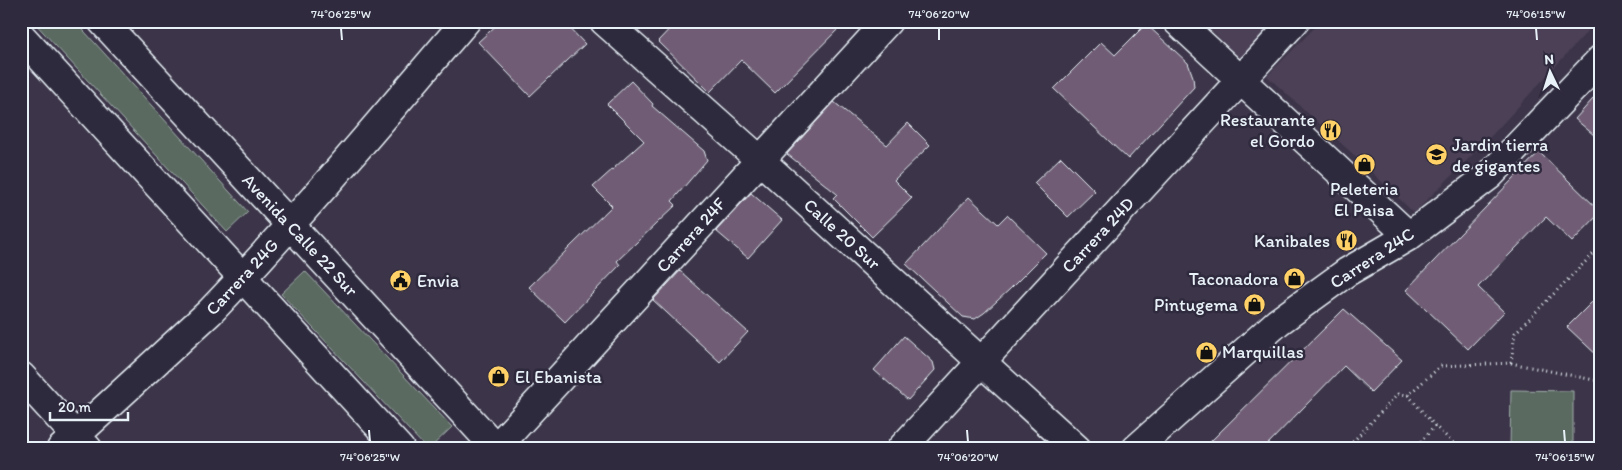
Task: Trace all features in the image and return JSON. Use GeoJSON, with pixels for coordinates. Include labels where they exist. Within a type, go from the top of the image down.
{"type":"FeatureCollection","features":[{"type":"Feature","properties":{"kind":"street","name":"Avenida Calle 22 Sur"},"geometry":{"type":"LineString","coordinates":[[102,21],[496,448]]}},
{"type":"Feature","properties":{"kind":"street","name":"Carrera 24G"},"geometry":{"type":"LineString","coordinates":[[75,444],[210,312],[244,276],[466,21]]}},
{"type":"Feature","properties":{"kind":"street","name":"Calle 20 Sur"},"geometry":{"type":"LineString","coordinates":[[604,21],[760,160],[1077,449]]}},
{"type":"Feature","properties":{"kind":"street","name":"Carrera 24F"},"geometry":{"type":"LineString","coordinates":[[496,448],[888,21]]}},
{"type":"Feature","properties":{"kind":"street"},"geometry":{"type":"LineString","coordinates":[[1177,21],[1409,236]]}},
{"type":"Feature","properties":{"kind":"street","name":"Carrera 24D"},"geometry":{"type":"LineString","coordinates":[[901,449],[1295,21]]}},
{"type":"Feature","properties":{"kind":"street"},"geometry":{"type":"LineString","coordinates":[[24,44],[244,276],[400,449]]}},
{"type":"Feature","properties":{"kind":"street","name":"Carrera 24C"},"geometry":{"type":"LineString","coordinates":[[1136,449],[1278,322],[1347,272],[1409,236],[1490,175],[1601,59]]}},
{"type":"Feature","properties":{"kind":"street"},"geometry":{"type":"LineString","coordinates":[[21,376],[75,444]]}},
{"type":"Feature","properties":{"kind":"path"},"geometry":{"type":"LineString","coordinates":[[1511,363],[1514,332],[1601,246]]}},
{"type":"Feature","properties":{"kind":"path"},"geometry":{"type":"LineString","coordinates":[[1408,395],[1441,366],[1511,363],[1599,381],[1601,383]]}},
{"type":"Feature","properties":{"kind":"path"},"geometry":{"type":"LineString","coordinates":[[1346,449],[1398,394],[1408,395],[1460,449]]}},
{"type":"Feature","properties":{"kind":"path"},"geometry":{"type":"LineString","coordinates":[[1414,449],[1436,426]]}},
{"type":"Feature","properties":{"kind":"shaded area"},"geometry":{"type":"Polygon","coordinates":[[[1202,21],[1275,21],[1240,59],[1202,21]]]}},
{"type":"Feature","properties":{"kind":"shaded area"},"geometry":{"type":"Polygon","coordinates":[[[1321,21],[1489,21],[1493,25],[1490,21],[1597,21],[1494,133],[1414,213],[1267,76],[1321,21]]]}},
{"type":"Feature","properties":{"kind":"green space"},"geometry":{"type":"Polygon","coordinates":[[[33,21],[75,21],[248,212],[227,232],[33,21]]]}},
{"type":"Feature","properties":{"kind":"green space"},"geometry":{"type":"Polygon","coordinates":[[[305,271],[452,427],[429,449],[281,294],[305,271]]]}},
{"type":"Feature","properties":{"kind":"green space"},"geometry":{"type":"Polygon","coordinates":[[[1511,390],[1573,391],[1573,449],[1510,449],[1511,390]]]}},
{"type":"Feature","properties":{"kind":"building"},"geometry":{"type":"Polygon","coordinates":[[[501,21],[563,21],[585,44],[530,96],[478,42],[501,21]]]}},
{"type":"Feature","properties":{"kind":"building"},"geometry":{"type":"Polygon","coordinates":[[[677,21],[846,21],[775,93],[741,60],[710,92],[658,41],[677,21]]]}},
{"type":"Feature","properties":{"kind":"building"},"geometry":{"type":"Polygon","coordinates":[[[1146,24],[1188,63],[1194,87],[1128,159],[1054,89],[1101,42],[1115,55],[1146,24]]]}},
{"type":"Feature","properties":{"kind":"building"},"geometry":{"type":"Polygon","coordinates":[[[631,81],[653,104],[652,106],[704,151],[707,160],[672,201],[676,205],[617,261],[620,265],[565,322],[529,287],[612,206],[593,187],[644,141],[607,104],[631,81]]]}},
{"type":"Feature","properties":{"kind":"building"},"geometry":{"type":"Polygon","coordinates":[[[1601,90],[1601,141],[1575,119],[1601,90]]]}},
{"type":"Feature","properties":{"kind":"building"},"geometry":{"type":"Polygon","coordinates":[[[834,102],[887,145],[908,123],[930,145],[894,180],[912,198],[872,237],[833,198],[837,194],[787,154],[834,102]]]}},
{"type":"Feature","properties":{"kind":"building"},"geometry":{"type":"Polygon","coordinates":[[[1539,152],[1601,212],[1572,242],[1546,217],[1478,287],[1504,312],[1468,349],[1406,290],[1539,152]]]}},
{"type":"Feature","properties":{"kind":"building"},"geometry":{"type":"Polygon","coordinates":[[[1061,157],[1095,191],[1068,217],[1034,183],[1061,157]]]}},
{"type":"Feature","properties":{"kind":"building"},"geometry":{"type":"Polygon","coordinates":[[[751,193],[782,220],[748,258],[716,231],[751,193]]]}},
{"type":"Feature","properties":{"kind":"building"},"geometry":{"type":"Polygon","coordinates":[[[969,197],[998,224],[1007,215],[1046,253],[1010,289],[975,319],[963,317],[906,264],[969,197]]]}},
{"type":"Feature","properties":{"kind":"building"},"geometry":{"type":"Polygon","coordinates":[[[680,271],[748,332],[720,362],[653,300],[680,271]]]}},
{"type":"Feature","properties":{"kind":"building"},"geometry":{"type":"Polygon","coordinates":[[[1601,293],[1601,359],[1567,327],[1601,293]]]}},
{"type":"Feature","properties":{"kind":"building"},"geometry":{"type":"Polygon","coordinates":[[[1344,309],[1402,360],[1371,392],[1344,366],[1263,449],[1203,449],[1344,309]]]}},
{"type":"Feature","properties":{"kind":"building"},"geometry":{"type":"Polygon","coordinates":[[[904,336],[933,362],[935,370],[908,400],[874,370],[904,336]]]}},
{"type":"Feature","properties":{"kind":"place","name":"Restaurante el Gordo"},"geometry":{"type":"Point","coordinates":[1331,130]}},
{"type":"Feature","properties":{"kind":"place","name":"Jardin tierra de gigantes"},"geometry":{"type":"Point","coordinates":[1436,155]}},
{"type":"Feature","properties":{"kind":"place","name":"Peleteria El Paisa"},"geometry":{"type":"Point","coordinates":[1364,164]}},
{"type":"Feature","properties":{"kind":"place","name":"Kanibales"},"geometry":{"type":"Point","coordinates":[1346,241]}},
{"type":"Feature","properties":{"kind":"place","name":"Taconadora"},"geometry":{"type":"Point","coordinates":[1294,279]}},
{"type":"Feature","properties":{"kind":"place","name":"Envia"},"geometry":{"type":"Point","coordinates":[401,281]}},
{"type":"Feature","properties":{"kind":"place","name":"Pintugema"},"geometry":{"type":"Point","coordinates":[1254,305]}},
{"type":"Feature","properties":{"kind":"place","name":"Marquillas"},"geometry":{"type":"Point","coordinates":[1206,352]}},
{"type":"Feature","properties":{"kind":"place","name":"El Ebanista"},"geometry":{"type":"Point","coordinates":[499,377]}}]}
